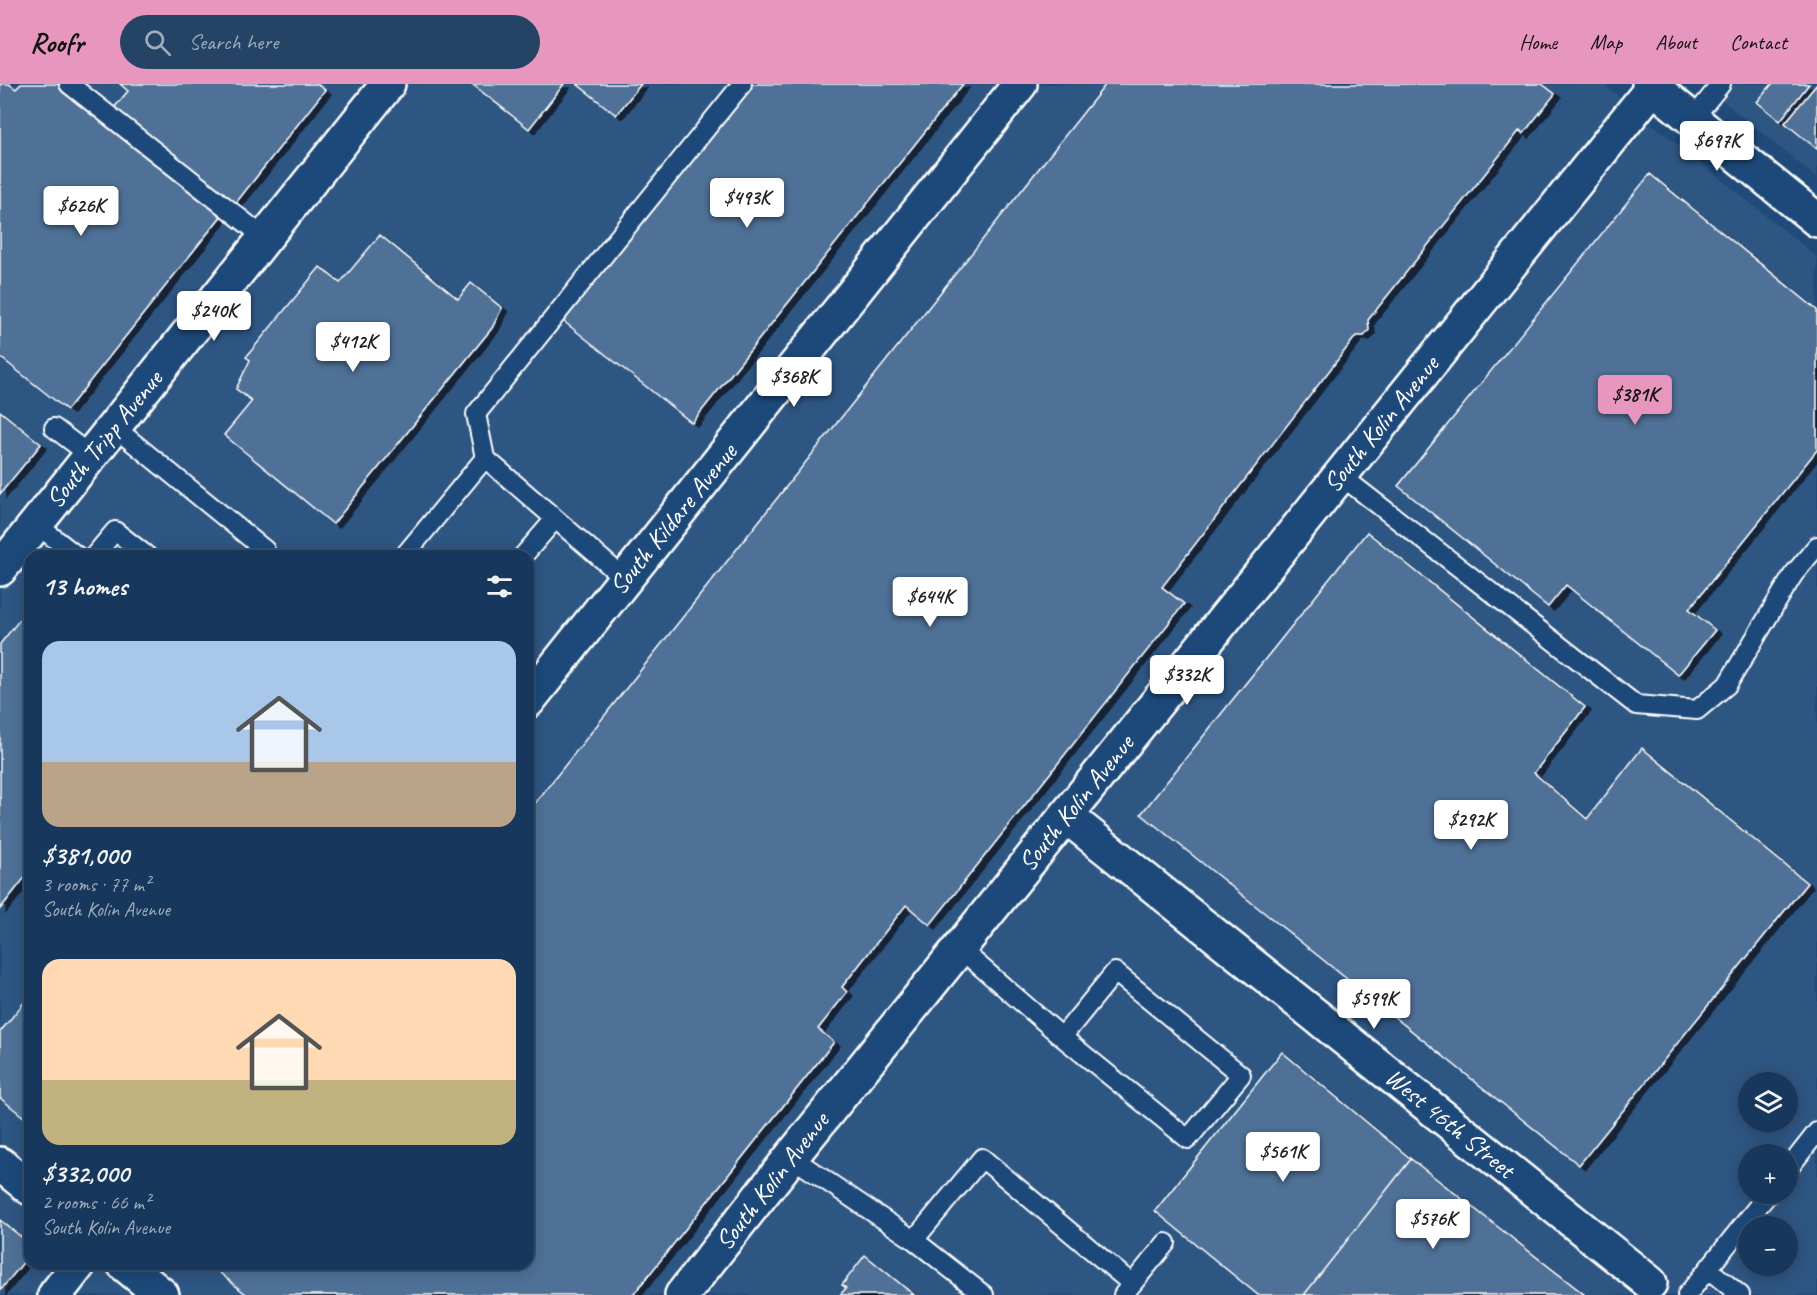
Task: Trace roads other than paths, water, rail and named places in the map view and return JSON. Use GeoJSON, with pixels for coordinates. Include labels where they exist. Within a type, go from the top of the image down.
{"type":"FeatureCollection","features":[{"type":"Feature","properties":{"kind":"street","name":"South Tripp Avenue"},"geometry":{"type":"LineString","coordinates":[[0,569],[388,84]]}},
{"type":"Feature","properties":{"kind":"street","name":"South Kildare Avenue"},"geometry":{"type":"LineString","coordinates":[[534,693],[1020,84]]}},
{"type":"Feature","properties":{"kind":"street"},"geometry":{"type":"LineString","coordinates":[[1651,86],[1817,220]]}},
{"type":"Feature","properties":{"kind":"street","name":"South Kolin Avenue"},"geometry":{"type":"LineString","coordinates":[[682,1295],[1651,86]]}},
{"type":"Feature","properties":{"kind":"street","name":"West 46th Street"},"geometry":{"type":"LineString","coordinates":[[1066,816],[1658,1289]]}},
{"type":"Feature","properties":{"kind":"street"},"geometry":{"type":"LineString","coordinates":[[0,1164],[24,1183]]}},
{"type":"Feature","properties":{"kind":"street"},"geometry":{"type":"LineString","coordinates":[[55,1295],[74,1270]]}},
{"type":"Feature","properties":{"kind":"street"},"geometry":{"type":"LineString","coordinates":[[131,1270],[162,1295]]}},
{"type":"Feature","properties":{"kind":"lane"},"geometry":{"type":"LineString","coordinates":[[69,84],[265,238]]}},
{"type":"Feature","properties":{"kind":"lane"},"geometry":{"type":"LineString","coordinates":[[625,579],[485,458],[476,414],[742,84]]}},
{"type":"Feature","properties":{"kind":"lane"},"geometry":{"type":"LineString","coordinates":[[1692,120],[1721,84]]}},
{"type":"Feature","properties":{"kind":"lane"},"geometry":{"type":"LineString","coordinates":[[114,427],[265,550]]}},
{"type":"Feature","properties":{"kind":"lane"},"geometry":{"type":"LineString","coordinates":[[54,428],[91,456]]}},
{"type":"Feature","properties":{"kind":"lane"},"geometry":{"type":"LineString","coordinates":[[409,550],[485,458]]}},
{"type":"Feature","properties":{"kind":"lane"},"geometry":{"type":"LineString","coordinates":[[1340,475],[1636,705],[1697,710],[1726,685],[1793,575],[1817,546]]}},
{"type":"Feature","properties":{"kind":"lane"},"geometry":{"type":"LineString","coordinates":[[528,550],[555,519]]}},
{"type":"Feature","properties":{"kind":"lane"},"geometry":{"type":"LineString","coordinates":[[36,524],[69,550]]}},
{"type":"Feature","properties":{"kind":"lane"},"geometry":{"type":"LineString","coordinates":[[99,550],[115,531],[139,550]]}},
{"type":"Feature","properties":{"kind":"lane"},"geometry":{"type":"LineString","coordinates":[[959,948],[1062,1037],[1188,1139],[1241,1075],[1115,972],[1062,1037]]}},
{"type":"Feature","properties":{"kind":"lane"},"geometry":{"type":"LineString","coordinates":[[1798,1156],[1817,1132]]}},
{"type":"Feature","properties":{"kind":"lane"},"geometry":{"type":"LineString","coordinates":[[791,1157],[914,1240],[984,1295]]}},
{"type":"Feature","properties":{"kind":"lane"},"geometry":{"type":"LineString","coordinates":[[914,1240],[982,1158],[1128,1289],[1166,1243]]}},
{"type":"Feature","properties":{"kind":"lane"},"geometry":{"type":"LineString","coordinates":[[1687,1295],[1760,1204]]}},
{"type":"Feature","properties":{"kind":"lane"},"geometry":{"type":"LineString","coordinates":[[1708,1269],[1740,1295]]}}]}
